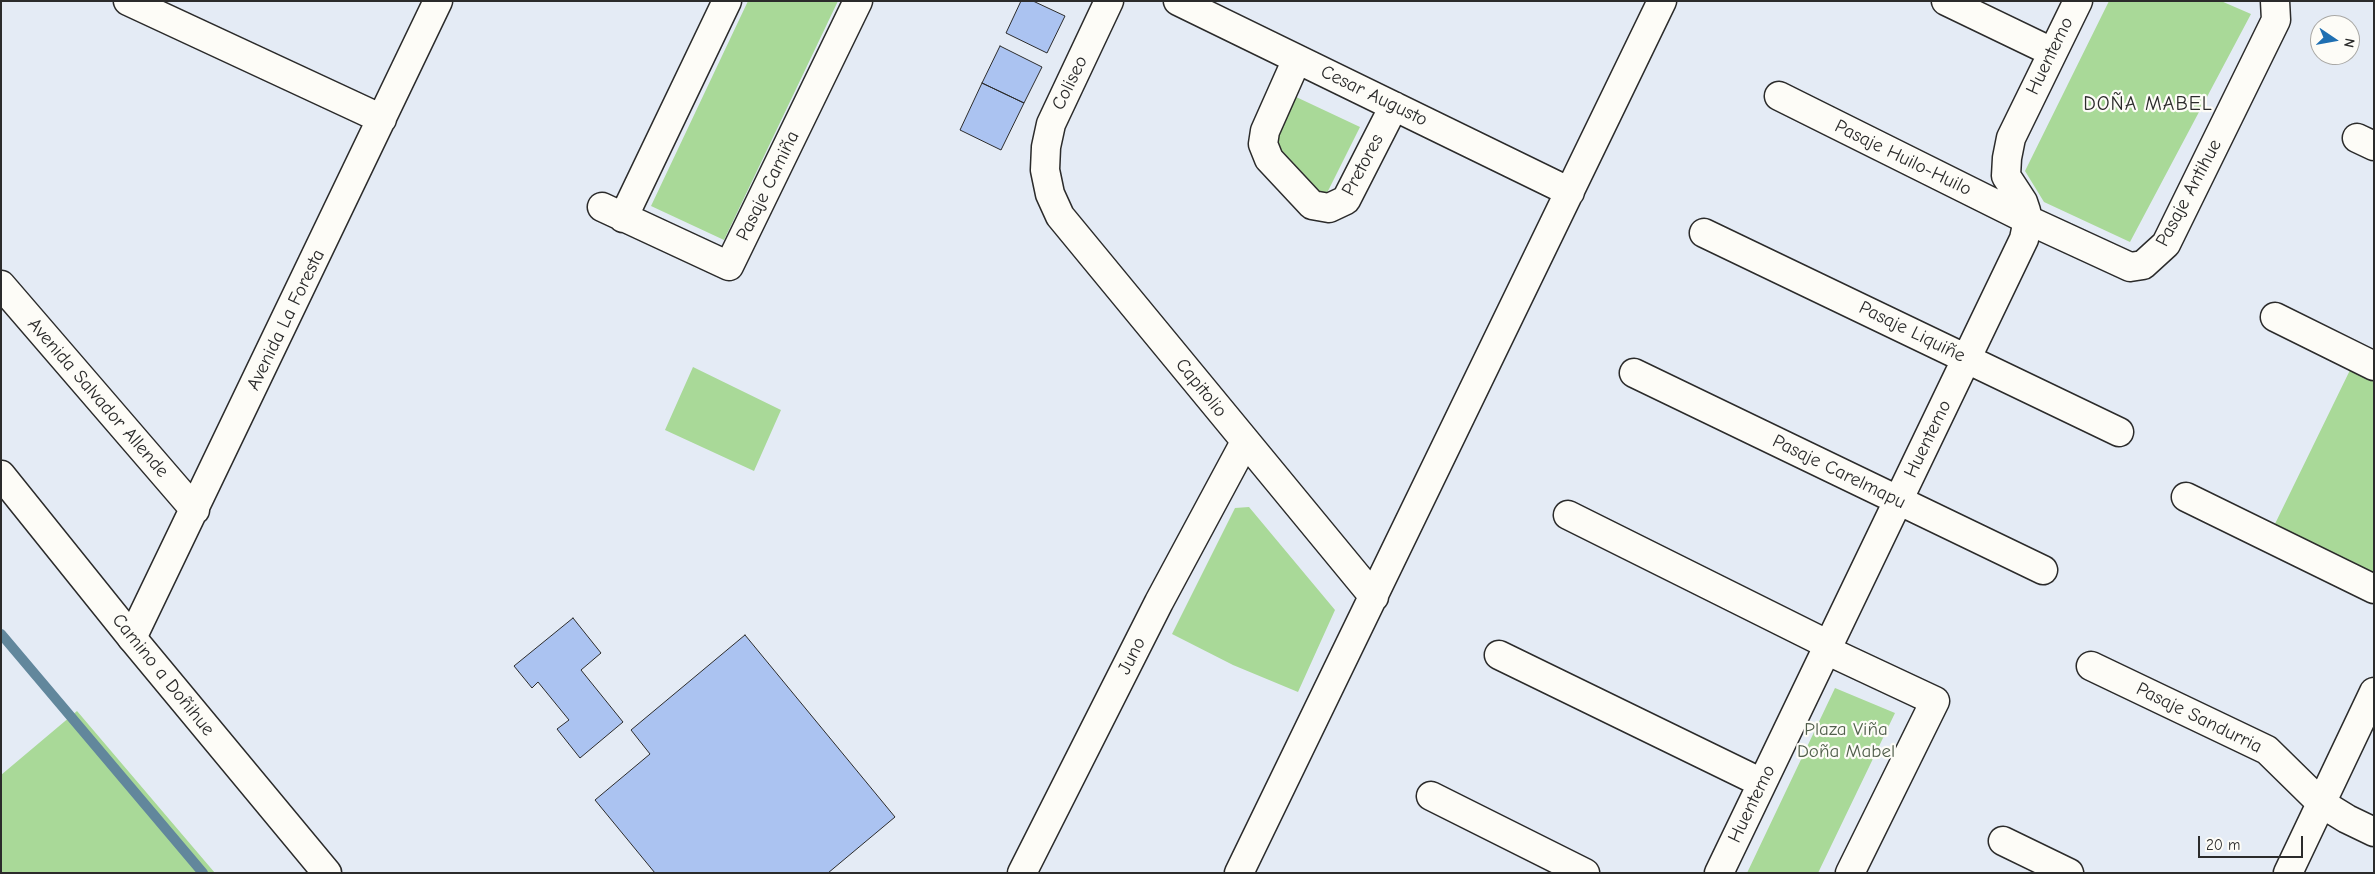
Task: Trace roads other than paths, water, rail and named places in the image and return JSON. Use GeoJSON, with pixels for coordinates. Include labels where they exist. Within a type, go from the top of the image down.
{"type":"FeatureCollection","features":[{"type":"Feature","properties":{"kind":"street"},"geometry":{"type":"LineString","coordinates":[[128,1],[382,119]]}},
{"type":"Feature","properties":{"kind":"street","name":"Avenida La Foresta"},"geometry":{"type":"LineString","coordinates":[[132,638],[438,1]]}},
{"type":"Feature","properties":{"kind":"street","name":"Pasaje Camiña"},"geometry":{"type":"LineString","coordinates":[[727,1],[613,212],[729,266],[858,1]]}},
{"type":"Feature","properties":{"kind":"street","name":"Coliseo"},"geometry":{"type":"LineString","coordinates":[[1045,170],[1046,147],[1051,124],[1110,1]]}},
{"type":"Feature","properties":{"kind":"street","name":"Cesar Augusto"},"geometry":{"type":"LineString","coordinates":[[1178,1],[1570,192]]}},
{"type":"Feature","properties":{"kind":"street"},"geometry":{"type":"LineString","coordinates":[[1239,873],[1662,1]]}},
{"type":"Feature","properties":{"kind":"street"},"geometry":{"type":"LineString","coordinates":[[1946,1],[2052,52]]}},
{"type":"Feature","properties":{"kind":"street","name":"Huentemo"},"geometry":{"type":"LineString","coordinates":[[1719,873],[2024,238],[2028,220],[2023,202],[2006,176],[2011,138],[2078,1]]}},
{"type":"Feature","properties":{"kind":"street","name":"Pasaje Antihue"},"geometry":{"type":"LineString","coordinates":[[2028,220],[2130,268],[2142,265],[2151,259],[2166,244],[2276,20],[2275,1]]}},
{"type":"Feature","properties":{"kind":"street","name":"Pretores"},"geometry":{"type":"LineString","coordinates":[[1297,59],[1265,131],[1263,144],[1269,159],[1312,205],[1329,208],[1338,206],[1346,200],[1394,106]]}},
{"type":"Feature","properties":{"kind":"street","name":"Pasaje Huilo-Huilo"},"geometry":{"type":"LineString","coordinates":[[1779,96],[2028,220]]}},
{"type":"Feature","properties":{"kind":"street","name":"Capitolio"},"geometry":{"type":"LineString","coordinates":[[1045,170],[1050,194],[1060,216],[1374,597]]}},
{"type":"Feature","properties":{"kind":"street","name":"Pasaje Liquiñe"},"geometry":{"type":"LineString","coordinates":[[1704,233],[2119,432]]}},
{"type":"Feature","properties":{"kind":"street","name":"Avenida Salvador Allende"},"geometry":{"type":"LineString","coordinates":[[1,285],[194,510]]}},
{"type":"Feature","properties":{"kind":"street"},"geometry":{"type":"LineString","coordinates":[[2275,317],[2374,366]]}},
{"type":"Feature","properties":{"kind":"street","name":"Pasaje Carelmapu"},"geometry":{"type":"LineString","coordinates":[[1634,373],[2043,570]]}},
{"type":"Feature","properties":{"kind":"street","name":"Juno"},"geometry":{"type":"LineString","coordinates":[[1022,873],[1159,602],[1245,442]]}},
{"type":"Feature","properties":{"kind":"street","name":"Camino a Doñihue"},"geometry":{"type":"LineString","coordinates":[[1,475],[132,638],[327,873]]}},
{"type":"Feature","properties":{"kind":"street"},"geometry":{"type":"LineString","coordinates":[[2186,497],[2374,589]]}},
{"type":"Feature","properties":{"kind":"street"},"geometry":{"type":"LineString","coordinates":[[1568,515],[1935,702],[1850,873]]}},
{"type":"Feature","properties":{"kind":"street"},"geometry":{"type":"LineString","coordinates":[[1499,655],[1762,783]]}},
{"type":"Feature","properties":{"kind":"street","name":"Pasaje Sandurria"},"geometry":{"type":"LineString","coordinates":[[2091,666],[2267,750],[2321,803],[2374,832]]}},
{"type":"Feature","properties":{"kind":"street"},"geometry":{"type":"LineString","coordinates":[[2288,873],[2374,692]]}},
{"type":"Feature","properties":{"kind":"street"},"geometry":{"type":"LineString","coordinates":[[1432,796],[1585,873]]}},
{"type":"Feature","properties":{"kind":"street"},"geometry":{"type":"LineString","coordinates":[[2003,841],[2069,873]]}},
{"type":"Feature","properties":{"kind":"waterway"},"geometry":{"type":"LineString","coordinates":[[1,634],[203,873]]}},
{"type":"Feature","properties":{"kind":"district","name":"DOÑA MABEL"},"geometry":{"type":"Point","coordinates":[2148,104]}},
{"type":"Feature","properties":{"kind":"park label","name":"Plaza Viña Doña Mabel"},"geometry":{"type":"Point","coordinates":[1846,741]}}]}
